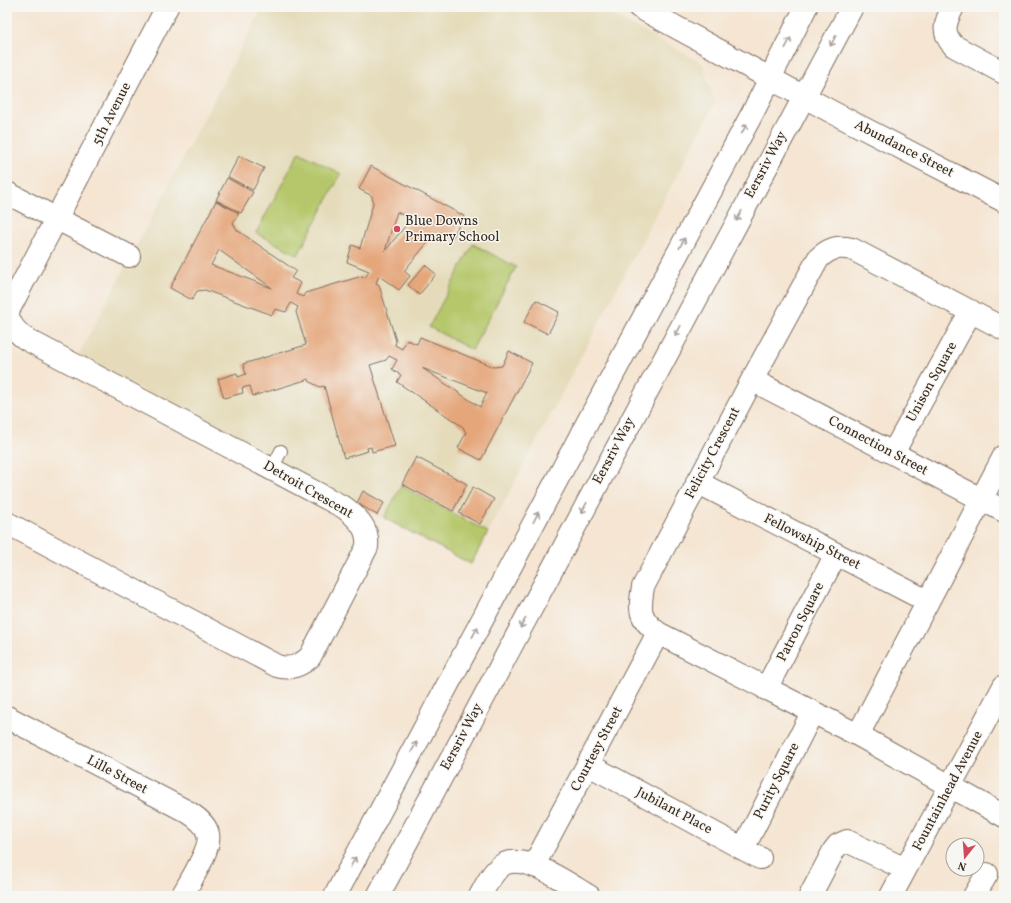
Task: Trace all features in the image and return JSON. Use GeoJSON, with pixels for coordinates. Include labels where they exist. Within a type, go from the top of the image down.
{"type":"FeatureCollection","features":[{"type":"Feature","properties":{"kind":"street","name":"5th Avenue"},"geometry":{"type":"LineString","coordinates":[[57,220],[168,7]]}},
{"type":"Feature","properties":{"kind":"street","name":"Abundance Street"},"geometry":{"type":"LineString","coordinates":[[639,7],[1004,201]]}},
{"type":"Feature","properties":{"kind":"street"},"geometry":{"type":"LineString","coordinates":[[335,896],[806,7]]}},
{"type":"Feature","properties":{"kind":"street","name":"Eersriv Way"},"geometry":{"type":"LineString","coordinates":[[378,896],[852,7]]}},
{"type":"Feature","properties":{"kind":"street"},"geometry":{"type":"LineString","coordinates":[[953,7],[945,27],[950,41],[954,46],[1004,73]]}},
{"type":"Feature","properties":{"kind":"street"},"geometry":{"type":"LineString","coordinates":[[7,193],[129,256]]}},
{"type":"Feature","properties":{"kind":"street","name":"Detroit Crescent"},"geometry":{"type":"LineString","coordinates":[[7,524],[277,666],[293,668],[310,657],[367,547],[368,540],[364,526],[345,508],[276,460],[19,334],[11,324],[7,313],[57,220]]}},
{"type":"Feature","properties":{"kind":"street","name":"Felicity Crescent"},"geometry":{"type":"LineString","coordinates":[[1004,329],[852,249],[834,247],[818,260],[752,380],[643,587],[640,605],[642,616],[647,624],[658,633],[951,785],[1004,816]]}},
{"type":"Feature","properties":{"kind":"street","name":"Unison Square"},"geometry":{"type":"LineString","coordinates":[[893,453],[971,311]]}},
{"type":"Feature","properties":{"kind":"street","name":"Connection Street"},"geometry":{"type":"LineString","coordinates":[[752,380],[1004,511]]}},
{"type":"Feature","properties":{"kind":"street"},"geometry":{"type":"LineString","coordinates":[[858,736],[927,601],[1004,456]]}},
{"type":"Feature","properties":{"kind":"street","name":"Fellowship Street"},"geometry":{"type":"LineString","coordinates":[[697,482],[927,601]]}},
{"type":"Feature","properties":{"kind":"street","name":"Patron Square"},"geometry":{"type":"LineString","coordinates":[[766,689],[836,554]]}},
{"type":"Feature","properties":{"kind":"street","name":"Courtesy Street"},"geometry":{"type":"LineString","coordinates":[[534,865],[589,765],[658,633]]}},
{"type":"Feature","properties":{"kind":"street","name":"Fountainhead Avenue"},"geometry":{"type":"LineString","coordinates":[[891,896],[1004,686]]}},
{"type":"Feature","properties":{"kind":"street","name":"Purity Square"},"geometry":{"type":"LineString","coordinates":[[752,853],[812,713]]}},
{"type":"Feature","properties":{"kind":"street","name":"Lille Street"},"geometry":{"type":"LineString","coordinates":[[7,717],[188,812],[206,828],[208,834],[208,847],[182,896]]}},
{"type":"Feature","properties":{"kind":"street","name":"Jubilant Place"},"geometry":{"type":"LineString","coordinates":[[589,765],[752,853]]}},
{"type":"Feature","properties":{"kind":"street"},"geometry":{"type":"LineString","coordinates":[[810,896],[834,850],[842,843],[851,842],[906,869]]}},
{"type":"Feature","properties":{"kind":"street"},"geometry":{"type":"LineString","coordinates":[[480,896],[494,874],[505,863],[521,861],[534,865],[589,896]]}},
{"type":"Feature","properties":{"kind":"street"},"geometry":{"type":"LineString","coordinates":[[974,896],[987,874]]}},
{"type":"Feature","properties":{"kind":"shaded area","name":"Blue Downs Primary School"},"geometry":{"type":"Polygon","coordinates":[[[263,7],[588,7],[601,14],[603,10],[702,63],[715,103],[471,565],[78,356],[263,7]]]}},
{"type":"Feature","properties":{"kind":"green space"},"geometry":{"type":"Polygon","coordinates":[[[299,152],[341,174],[298,255],[256,233],[299,152]]]}},
{"type":"Feature","properties":{"kind":"green space"},"geometry":{"type":"Polygon","coordinates":[[[473,244],[516,267],[472,350],[429,327],[473,244]]]}},
{"type":"Feature","properties":{"kind":"green space"},"geometry":{"type":"Polygon","coordinates":[[[401,486],[488,532],[471,564],[384,518],[401,486]]]}},
{"type":"Feature","properties":{"kind":"building"},"geometry":{"type":"Polygon","coordinates":[[[239,156],[264,168],[253,190],[228,177],[239,156]]]}},
{"type":"Feature","properties":{"kind":"building"},"geometry":{"type":"Polygon","coordinates":[[[371,166],[464,216],[452,238],[440,232],[434,235],[404,271],[410,276],[399,290],[379,276],[376,283],[379,285],[396,341],[395,345],[402,349],[407,340],[417,344],[420,337],[494,367],[502,366],[509,351],[532,363],[481,460],[458,448],[466,433],[463,427],[397,382],[401,375],[392,369],[397,360],[389,356],[386,360],[370,365],[395,446],[372,452],[371,447],[367,448],[368,451],[344,458],[324,386],[320,387],[310,382],[309,379],[253,396],[250,386],[242,388],[243,393],[224,398],[218,379],[237,373],[238,377],[246,374],[243,364],[306,345],[296,312],[298,307],[291,303],[286,312],[275,309],[272,315],[205,290],[197,291],[192,300],[170,288],[216,201],[239,213],[233,223],[237,230],[296,271],[291,278],[301,283],[296,294],[303,297],[305,293],[362,276],[365,278],[369,271],[347,262],[352,245],[360,248],[373,204],[372,196],[359,189],[371,166]],[[397,212],[385,251],[411,219],[397,212]],[[219,250],[211,265],[272,288],[219,250]],[[422,368],[480,407],[487,393],[422,368]]]}},
{"type":"Feature","properties":{"kind":"building"},"geometry":{"type":"Polygon","coordinates":[[[227,178],[253,192],[241,213],[216,200],[227,178]]]}},
{"type":"Feature","properties":{"kind":"building"},"geometry":{"type":"Polygon","coordinates":[[[425,265],[436,274],[419,295],[408,285],[425,265]]]}},
{"type":"Feature","properties":{"kind":"building"},"geometry":{"type":"Polygon","coordinates":[[[536,300],[559,312],[548,334],[524,322],[536,300]]]}},
{"type":"Feature","properties":{"kind":"building"},"geometry":{"type":"Polygon","coordinates":[[[416,457],[467,484],[453,511],[402,484],[416,457]]]}},
{"type":"Feature","properties":{"kind":"building"},"geometry":{"type":"Polygon","coordinates":[[[473,487],[494,499],[480,524],[459,513],[473,487]]]}},
{"type":"Feature","properties":{"kind":"building"},"geometry":{"type":"Polygon","coordinates":[[[363,491],[384,503],[377,515],[357,503],[363,491]]]}},
{"type":"Feature","properties":{"kind":"place","name":"Blue Downs Primary School"},"geometry":{"type":"Point","coordinates":[397,229]}}]}
